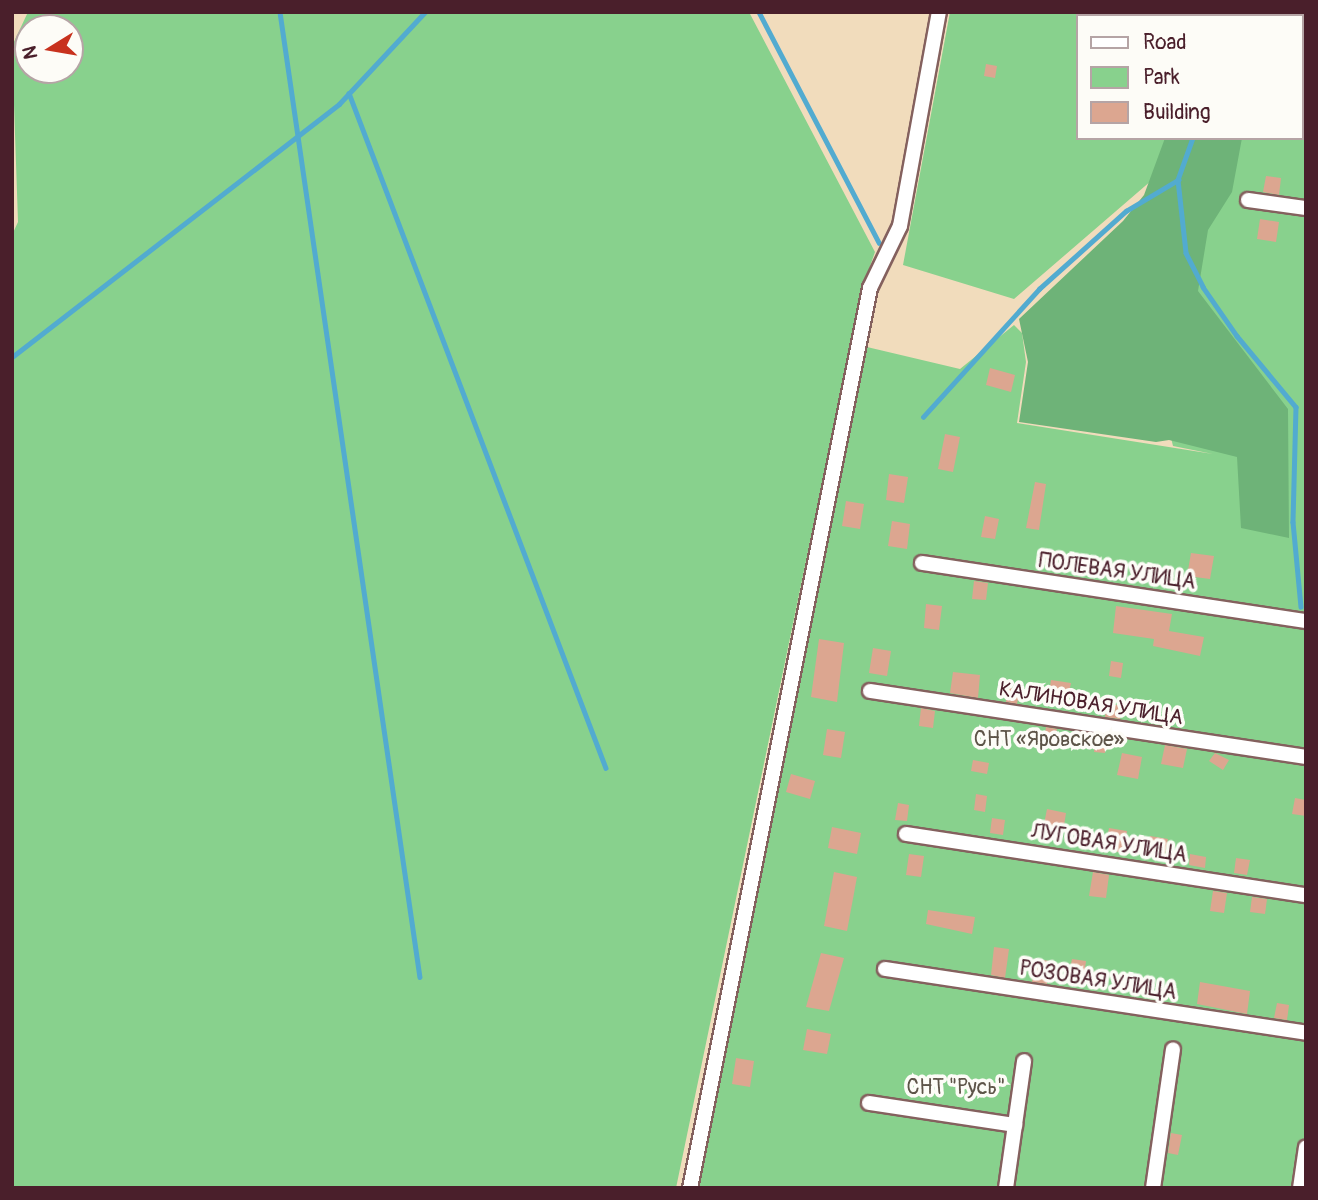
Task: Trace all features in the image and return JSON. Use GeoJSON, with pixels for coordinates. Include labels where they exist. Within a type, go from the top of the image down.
{"type":"FeatureCollection","features":[{"type":"Feature","properties":{"kind":"street"},"geometry":{"type":"LineString","coordinates":[[690,1188],[870,288],[900,226],[939,12]]}},
{"type":"Feature","properties":{"kind":"street"},"geometry":{"type":"LineString","coordinates":[[1248,200],[1306,208]]}},
{"type":"Feature","properties":{"kind":"street","name":"ПОЛЕВАЯ УЛИЦА"},"geometry":{"type":"LineString","coordinates":[[922,563],[1306,621]]}},
{"type":"Feature","properties":{"kind":"street","name":"КАЛИНОВАЯ УЛИЦА"},"geometry":{"type":"LineString","coordinates":[[870,691],[1306,757]]}},
{"type":"Feature","properties":{"kind":"street","name":"ЛУГОВАЯ УЛИЦА"},"geometry":{"type":"LineString","coordinates":[[906,834],[1306,895]]}},
{"type":"Feature","properties":{"kind":"street","name":"РОЗОВАЯ УЛИЦА"},"geometry":{"type":"LineString","coordinates":[[885,969],[1306,1033]]}},
{"type":"Feature","properties":{"kind":"street"},"geometry":{"type":"LineString","coordinates":[[1153,1188],[1174,1049]]}},
{"type":"Feature","properties":{"kind":"street"},"geometry":{"type":"LineString","coordinates":[[1006,1188],[1024,1061]]}},
{"type":"Feature","properties":{"kind":"street"},"geometry":{"type":"LineString","coordinates":[[869,1103],[1015,1125]]}},
{"type":"Feature","properties":{"kind":"street"},"geometry":{"type":"LineString","coordinates":[[1300,1188],[1306,1147]]}},
{"type":"Feature","properties":{"kind":"green space"},"geometry":{"type":"Polygon","coordinates":[[[28,12],[749,12],[875,252],[863,286],[676,1188],[12,1188],[12,235],[18,222],[12,46],[14,42],[14,84],[84,84],[84,14],[27,14],[28,12]]]}},
{"type":"Feature","properties":{"kind":"green space","name":"СНТ «Яровское»"},"geometry":{"type":"Polygon","coordinates":[[[950,12],[1295,12],[1076,14],[1076,140],[1304,140],[1306,31],[1306,1188],[697,1188],[867,347],[960,369],[1014,325],[1022,333],[1026,362],[1017,423],[1213,454],[1173,446],[1141,314],[1159,174],[1014,299],[903,265],[950,12]]]}},
{"type":"Feature","properties":{"kind":"green space"},"geometry":{"type":"Polygon","coordinates":[[[1164,140],[1242,140],[1232,192],[1208,230],[1198,291],[1288,409],[1289,538],[1241,528],[1237,457],[1169,440],[1156,442],[1019,422],[1028,362],[1019,319],[1123,221],[1144,195],[1164,140]]]}},
{"type":"Feature","properties":{"kind":"building"},"geometry":{"type":"Polygon","coordinates":[[[986,64],[997,66],[995,78],[984,76],[986,64]]]}},
{"type":"Feature","properties":{"kind":"building"},"geometry":{"type":"Polygon","coordinates":[[[1266,176],[1281,178],[1279,195],[1263,192],[1266,176]]]}},
{"type":"Feature","properties":{"kind":"building"},"geometry":{"type":"Polygon","coordinates":[[[1260,219],[1279,222],[1276,242],[1257,239],[1260,219]]]}},
{"type":"Feature","properties":{"kind":"building"},"geometry":{"type":"Polygon","coordinates":[[[990,368],[1015,375],[1011,392],[986,385],[990,368]]]}},
{"type":"Feature","properties":{"kind":"building"},"geometry":{"type":"Polygon","coordinates":[[[945,434],[960,437],[953,472],[938,469],[945,434]]]}},
{"type":"Feature","properties":{"kind":"building"},"geometry":{"type":"Polygon","coordinates":[[[889,474],[908,477],[904,503],[886,500],[889,474]]]}},
{"type":"Feature","properties":{"kind":"building"},"geometry":{"type":"Polygon","coordinates":[[[1035,482],[1046,484],[1039,530],[1026,528],[1035,482]]]}},
{"type":"Feature","properties":{"kind":"building"},"geometry":{"type":"Polygon","coordinates":[[[846,501],[864,504],[860,529],[842,526],[846,501]]]}},
{"type":"Feature","properties":{"kind":"building"},"geometry":{"type":"Polygon","coordinates":[[[985,516],[999,519],[995,539],[981,537],[985,516]]]}},
{"type":"Feature","properties":{"kind":"building"},"geometry":{"type":"Polygon","coordinates":[[[892,521],[910,524],[907,549],[888,546],[892,521]]]}},
{"type":"Feature","properties":{"kind":"building"},"geometry":{"type":"Polygon","coordinates":[[[1191,553],[1214,556],[1210,579],[1187,576],[1191,553]]]}},
{"type":"Feature","properties":{"kind":"building"},"geometry":{"type":"Polygon","coordinates":[[[974,581],[988,583],[986,600],[972,599],[974,581]]]}},
{"type":"Feature","properties":{"kind":"building"},"geometry":{"type":"Polygon","coordinates":[[[926,604],[942,606],[939,630],[924,628],[926,604]]]}},
{"type":"Feature","properties":{"kind":"building"},"geometry":{"type":"Polygon","coordinates":[[[1116,606],[1172,614],[1169,631],[1204,637],[1200,656],[1153,646],[1154,639],[1113,633],[1116,606]]]}},
{"type":"Feature","properties":{"kind":"building"},"geometry":{"type":"Polygon","coordinates":[[[819,639],[844,643],[837,702],[811,697],[819,639]]]}},
{"type":"Feature","properties":{"kind":"building"},"geometry":{"type":"Polygon","coordinates":[[[873,648],[891,651],[887,676],[869,673],[873,648]]]}},
{"type":"Feature","properties":{"kind":"building"},"geometry":{"type":"Polygon","coordinates":[[[1111,661],[1123,663],[1121,678],[1109,676],[1111,661]]]}},
{"type":"Feature","properties":{"kind":"building"},"geometry":{"type":"Polygon","coordinates":[[[953,672],[980,675],[978,698],[950,693],[953,672]]]}},
{"type":"Feature","properties":{"kind":"building"},"geometry":{"type":"Polygon","coordinates":[[[1051,680],[1071,683],[1067,703],[1048,699],[1051,680]]]}},
{"type":"Feature","properties":{"kind":"building"},"geometry":{"type":"Polygon","coordinates":[[[1008,688],[1020,689],[1017,704],[1006,702],[1008,688]]]}},
{"type":"Feature","properties":{"kind":"building"},"geometry":{"type":"Polygon","coordinates":[[[1107,703],[1122,706],[1120,719],[1105,717],[1107,703]]]}},
{"type":"Feature","properties":{"kind":"building"},"geometry":{"type":"Polygon","coordinates":[[[921,708],[935,711],[933,728],[919,726],[921,708]]]}},
{"type":"Feature","properties":{"kind":"building"},"geometry":{"type":"Polygon","coordinates":[[[1046,727],[1057,729],[1055,740],[1044,738],[1046,727]]]}},
{"type":"Feature","properties":{"kind":"building"},"geometry":{"type":"Polygon","coordinates":[[[827,729],[845,732],[841,758],[823,755],[827,729]]]}},
{"type":"Feature","properties":{"kind":"building"},"geometry":{"type":"Polygon","coordinates":[[[1096,735],[1107,737],[1105,753],[1094,752],[1096,735]]]}},
{"type":"Feature","properties":{"kind":"building"},"geometry":{"type":"Polygon","coordinates":[[[1165,745],[1187,749],[1183,768],[1161,764],[1165,745]]]}},
{"type":"Feature","properties":{"kind":"building"},"geometry":{"type":"Polygon","coordinates":[[[1122,753],[1142,757],[1138,779],[1117,775],[1122,753]]]}},
{"type":"Feature","properties":{"kind":"building"},"geometry":{"type":"Polygon","coordinates":[[[1215,753],[1229,760],[1223,770],[1209,761],[1215,753]]]}},
{"type":"Feature","properties":{"kind":"building"},"geometry":{"type":"Polygon","coordinates":[[[973,760],[989,763],[987,774],[971,771],[973,760]]]}},
{"type":"Feature","properties":{"kind":"building"},"geometry":{"type":"Polygon","coordinates":[[[791,774],[815,781],[810,799],[786,792],[791,774]]]}},
{"type":"Feature","properties":{"kind":"building"},"geometry":{"type":"Polygon","coordinates":[[[976,794],[987,796],[985,812],[974,810],[976,794]]]}},
{"type":"Feature","properties":{"kind":"building"},"geometry":{"type":"Polygon","coordinates":[[[1295,798],[1306,800],[1306,816],[1292,814],[1295,798]]]}},
{"type":"Feature","properties":{"kind":"building"},"geometry":{"type":"Polygon","coordinates":[[[898,803],[909,805],[907,821],[895,820],[898,803]]]}},
{"type":"Feature","properties":{"kind":"building"},"geometry":{"type":"Polygon","coordinates":[[[1047,809],[1066,813],[1063,832],[1043,829],[1047,809]]]}},
{"type":"Feature","properties":{"kind":"building"},"geometry":{"type":"Polygon","coordinates":[[[992,818],[1005,820],[1003,835],[990,833],[992,818]]]}},
{"type":"Feature","properties":{"kind":"building"},"geometry":{"type":"Polygon","coordinates":[[[832,827],[861,833],[857,854],[828,848],[832,827]]]}},
{"type":"Feature","properties":{"kind":"building"},"geometry":{"type":"Polygon","coordinates":[[[1109,828],[1127,831],[1123,853],[1105,849],[1109,828]]]}},
{"type":"Feature","properties":{"kind":"building"},"geometry":{"type":"Polygon","coordinates":[[[1150,836],[1168,839],[1164,859],[1146,856],[1150,836]]]}},
{"type":"Feature","properties":{"kind":"building"},"geometry":{"type":"Polygon","coordinates":[[[909,854],[924,856],[921,877],[906,875],[909,854]]]}},
{"type":"Feature","properties":{"kind":"building"},"geometry":{"type":"Polygon","coordinates":[[[1190,854],[1206,857],[1205,868],[1189,865],[1190,854]]]}},
{"type":"Feature","properties":{"kind":"building"},"geometry":{"type":"Polygon","coordinates":[[[1236,858],[1250,860],[1247,875],[1234,873],[1236,858]]]}},
{"type":"Feature","properties":{"kind":"building"},"geometry":{"type":"Polygon","coordinates":[[[834,872],[857,877],[847,931],[824,926],[834,872]]]}},
{"type":"Feature","properties":{"kind":"building"},"geometry":{"type":"Polygon","coordinates":[[[1093,872],[1109,875],[1106,898],[1089,896],[1093,872]]]}},
{"type":"Feature","properties":{"kind":"building"},"geometry":{"type":"Polygon","coordinates":[[[1213,891],[1227,893],[1224,913],[1210,911],[1213,891]]]}},
{"type":"Feature","properties":{"kind":"building"},"geometry":{"type":"Polygon","coordinates":[[[1252,897],[1267,899],[1265,914],[1250,912],[1252,897]]]}},
{"type":"Feature","properties":{"kind":"building"},"geometry":{"type":"Polygon","coordinates":[[[928,910],[975,917],[972,934],[926,924],[928,910]]]}},
{"type":"Feature","properties":{"kind":"building"},"geometry":{"type":"Polygon","coordinates":[[[994,947],[1009,949],[1005,978],[991,975],[994,947]]]}},
{"type":"Feature","properties":{"kind":"building"},"geometry":{"type":"Polygon","coordinates":[[[821,953],[844,958],[829,1011],[806,1007],[821,953]]]}},
{"type":"Feature","properties":{"kind":"building"},"geometry":{"type":"Polygon","coordinates":[[[1035,959],[1050,961],[1047,984],[1032,982],[1035,959]]]}},
{"type":"Feature","properties":{"kind":"building"},"geometry":{"type":"Polygon","coordinates":[[[1072,959],[1086,961],[1084,976],[1069,974],[1072,959]]]}},
{"type":"Feature","properties":{"kind":"building"},"geometry":{"type":"Polygon","coordinates":[[[1200,982],[1250,991],[1247,1014],[1197,1004],[1200,982]]]}},
{"type":"Feature","properties":{"kind":"building"},"geometry":{"type":"Polygon","coordinates":[[[1277,1003],[1289,1005],[1287,1020],[1274,1018],[1277,1003]]]}},
{"type":"Feature","properties":{"kind":"building"},"geometry":{"type":"Polygon","coordinates":[[[807,1029],[831,1034],[827,1054],[803,1050],[807,1029]]]}},
{"type":"Feature","properties":{"kind":"building"},"geometry":{"type":"Polygon","coordinates":[[[736,1058],[754,1061],[750,1087],[732,1084],[736,1058]]]}},
{"type":"Feature","properties":{"kind":"building"},"geometry":{"type":"Polygon","coordinates":[[[1171,1133],[1182,1135],[1178,1155],[1168,1153],[1171,1133]]]}},
{"type":"Feature","properties":{"kind":"waterway"},"geometry":{"type":"LineString","coordinates":[[280,12],[420,977]]}},
{"type":"Feature","properties":{"kind":"waterway"},"geometry":{"type":"LineString","coordinates":[[12,357],[339,104],[425,12]]}},
{"type":"Feature","properties":{"kind":"waterway"},"geometry":{"type":"LineString","coordinates":[[759,12],[879,243]]}},
{"type":"Feature","properties":{"kind":"waterway"},"geometry":{"type":"LineString","coordinates":[[349,93],[606,768]]}},
{"type":"Feature","properties":{"kind":"waterway"},"geometry":{"type":"LineString","coordinates":[[1192,140],[1178,180],[1186,253],[1203,287],[1237,336],[1296,407],[1293,522],[1301,607]]}},
{"type":"Feature","properties":{"kind":"waterway"},"geometry":{"type":"LineString","coordinates":[[923,417],[1039,289],[1126,211],[1178,180]]}},
{"type":"Feature","properties":{"kind":"park label","name":"СНТ \"Русь\""},"geometry":{"type":"Point","coordinates":[956,1088]}}]}
